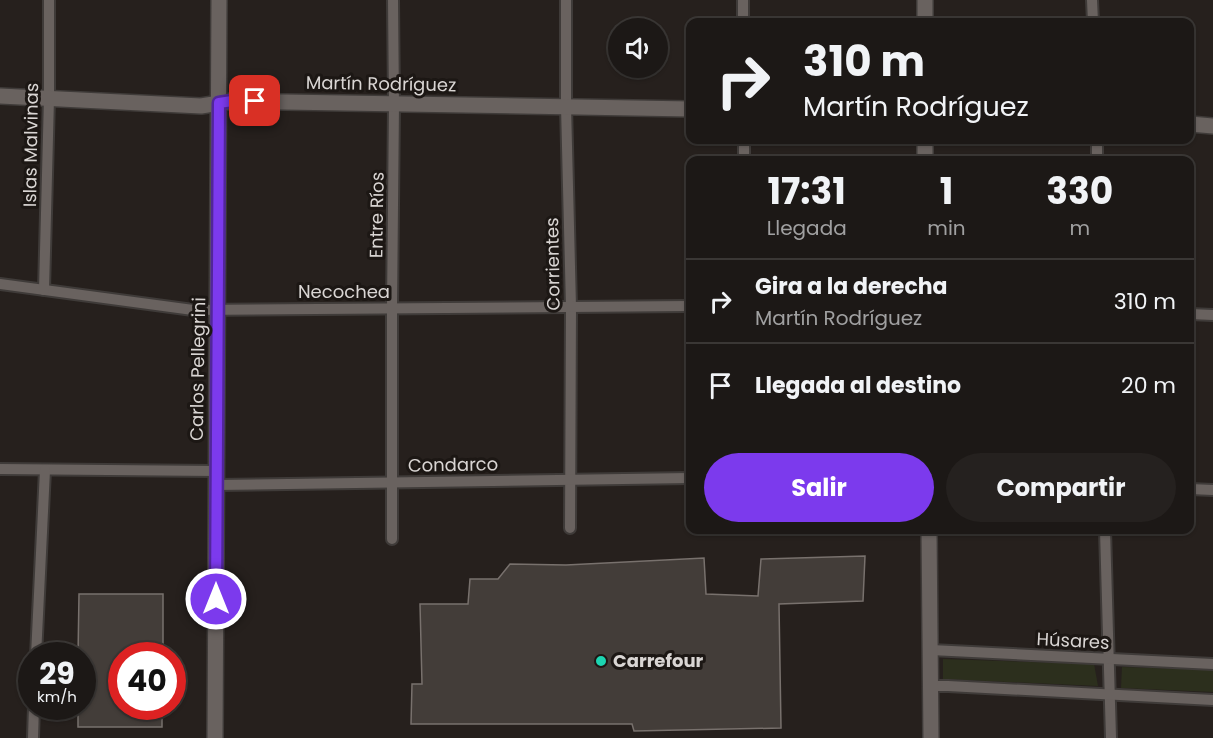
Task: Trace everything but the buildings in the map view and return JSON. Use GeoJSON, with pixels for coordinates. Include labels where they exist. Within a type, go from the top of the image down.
{"type":"FeatureCollection","features":[{"type":"Feature","properties":{"kind":"street","name":"Islas Malvinas"},"geometry":{"type":"LineString","coordinates":[[44,290],[49,0]]}},
{"type":"Feature","properties":{"kind":"street","name":"Carlos Pellegrini"},"geometry":{"type":"LineString","coordinates":[[215,738],[219,0]]}},
{"type":"Feature","properties":{"kind":"street","name":"Entre Ríos"},"geometry":{"type":"LineString","coordinates":[[392,539],[393,0]]}},
{"type":"Feature","properties":{"kind":"street","name":"Corrientes"},"geometry":{"type":"LineString","coordinates":[[566,0],[570,528]]}},
{"type":"Feature","properties":{"kind":"street"},"geometry":{"type":"LineString","coordinates":[[743,0],[743,18]]}},
{"type":"Feature","properties":{"kind":"street"},"geometry":{"type":"LineString","coordinates":[[925,0],[925,18]]}},
{"type":"Feature","properties":{"kind":"street"},"geometry":{"type":"LineString","coordinates":[[1092,0],[1093,18]]}},
{"type":"Feature","properties":{"kind":"street","name":"Martín Rodríguez"},"geometry":{"type":"LineString","coordinates":[[0,96],[201,106],[232,101],[686,109]]}},
{"type":"Feature","properties":{"kind":"street"},"geometry":{"type":"LineString","coordinates":[[1194,124],[1213,126]]}},
{"type":"Feature","properties":{"kind":"street","name":"Necochea"},"geometry":{"type":"LineString","coordinates":[[0,284],[193,310],[686,306]]}},
{"type":"Feature","properties":{"kind":"street"},"geometry":{"type":"LineString","coordinates":[[1194,314],[1213,315]]}},
{"type":"Feature","properties":{"kind":"street","name":"Condarco"},"geometry":{"type":"LineString","coordinates":[[0,469],[392,483],[686,478]]}},
{"type":"Feature","properties":{"kind":"street"},"geometry":{"type":"LineString","coordinates":[[37,642],[45,470]]}},
{"type":"Feature","properties":{"kind":"street"},"geometry":{"type":"LineString","coordinates":[[1194,489],[1213,490]]}},
{"type":"Feature","properties":{"kind":"street"},"geometry":{"type":"LineString","coordinates":[[929,534],[931,738]]}},
{"type":"Feature","properties":{"kind":"street"},"geometry":{"type":"LineString","coordinates":[[1105,534],[1111,738]]}},
{"type":"Feature","properties":{"kind":"street","name":"Húsares"},"geometry":{"type":"LineString","coordinates":[[931,650],[1213,664]]}},
{"type":"Feature","properties":{"kind":"street"},"geometry":{"type":"LineString","coordinates":[[931,686],[1213,699]]}},
{"type":"Feature","properties":{"kind":"street"},"geometry":{"type":"LineString","coordinates":[[33,738],[34,720]]}},
{"type":"Feature","properties":{"kind":"green space"},"geometry":{"type":"Polygon","coordinates":[[[943,659],[1094,664],[1098,686],[943,679],[943,659]]]}},
{"type":"Feature","properties":{"kind":"green space"},"geometry":{"type":"Polygon","coordinates":[[[1122,667],[1213,670],[1213,692],[1121,688],[1122,667]]]}},
{"type":"Feature","properties":{"kind":"place","name":"Carrefour"},"geometry":{"type":"Point","coordinates":[601,661]}},
{"type":"Feature","properties":{"kind":"route"},"geometry":{"type":"LineString","coordinates":[[216,599],[219,103],[255,101]]}}]}
